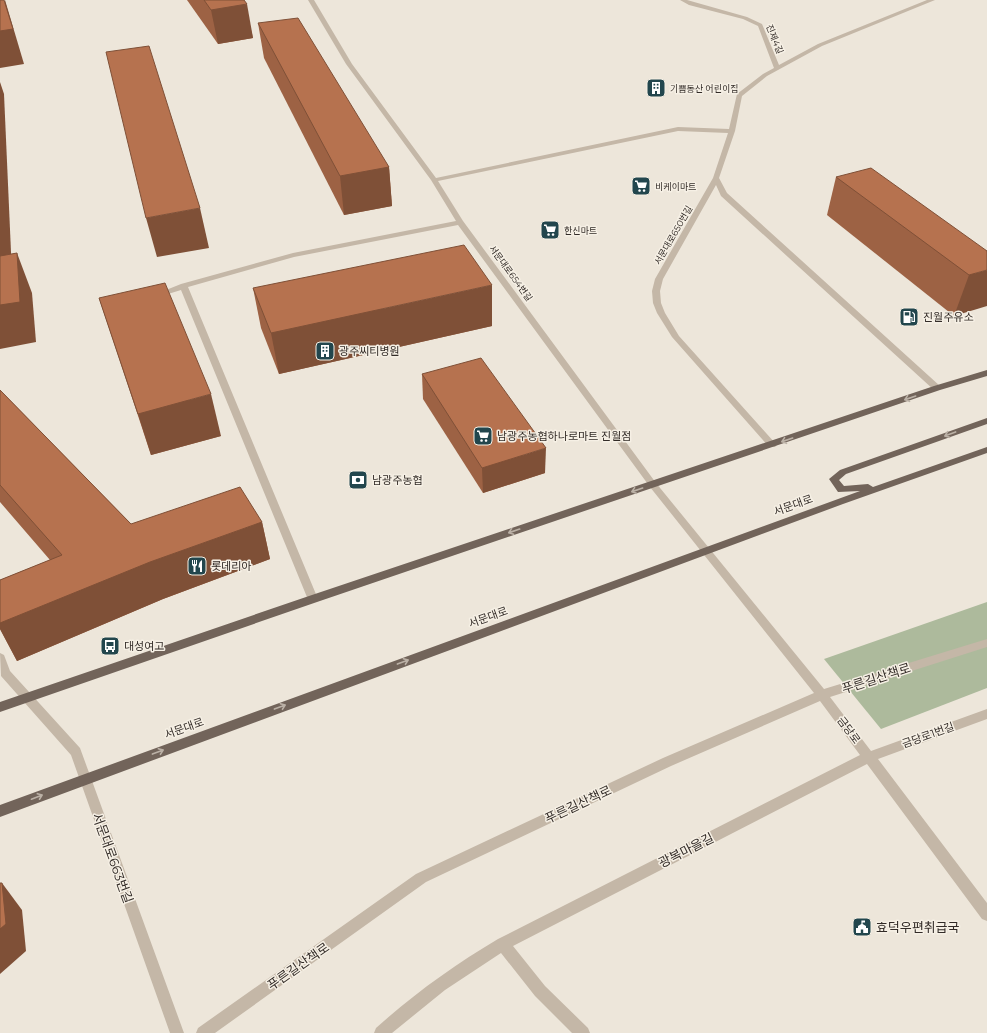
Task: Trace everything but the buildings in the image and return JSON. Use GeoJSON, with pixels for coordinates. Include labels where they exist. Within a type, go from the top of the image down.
{"type":"FeatureCollection","features":[{"type":"Feature","properties":{"kind":"main road"},"geometry":{"type":"LineString","coordinates":[[0,707],[25,697],[313,599],[937,388],[987,373]]}},
{"type":"Feature","properties":{"kind":"main road"},"geometry":{"type":"LineString","coordinates":[[906,478],[849,490],[841,490],[834,479],[843,472],[987,421]]}},
{"type":"Feature","properties":{"kind":"main road","name":"서문대로"},"geometry":{"type":"LineString","coordinates":[[0,811],[705,551],[987,450]]}},
{"type":"Feature","properties":{"kind":"street","name":"서문대로654번길"},"geometry":{"type":"LineString","coordinates":[[311,0],[349,64],[434,180],[460,222],[653,485],[705,551]]}},
{"type":"Feature","properties":{"kind":"street","name":"진제4길"},"geometry":{"type":"LineString","coordinates":[[683,0],[691,4],[745,18],[760,24],[777,69]]}},
{"type":"Feature","properties":{"kind":"street","name":"서문대로650번길"},"geometry":{"type":"LineString","coordinates":[[772,445],[676,337],[661,314],[657,303],[656,291],[659,279],[716,178],[732,131],[739,95],[766,75],[820,45],[932,0]]}},
{"type":"Feature","properties":{"kind":"street"},"geometry":{"type":"LineString","coordinates":[[434,180],[678,129],[732,131]]}},
{"type":"Feature","properties":{"kind":"street"},"geometry":{"type":"LineString","coordinates":[[716,178],[724,194],[937,388]]}},
{"type":"Feature","properties":{"kind":"street"},"geometry":{"type":"LineString","coordinates":[[145,299],[184,286],[293,256],[460,222]]}},
{"type":"Feature","properties":{"kind":"street"},"geometry":{"type":"LineString","coordinates":[[184,286],[313,599]]}},
{"type":"Feature","properties":{"kind":"street","name":"금당로"},"geometry":{"type":"LineString","coordinates":[[705,551],[822,696],[987,914]]}},
{"type":"Feature","properties":{"kind":"street","name":"푸른길산책로"},"geometry":{"type":"LineString","coordinates":[[204,1033],[421,878],[667,762],[822,696],[987,643]]}},
{"type":"Feature","properties":{"kind":"street","name":"서문대로663번길"},"geometry":{"type":"LineString","coordinates":[[0,658],[5,673],[76,752],[84,779],[177,1033]]}},
{"type":"Feature","properties":{"kind":"street","name":"금당로1번길"},"geometry":{"type":"LineString","coordinates":[[869,758],[987,714]]}},
{"type":"Feature","properties":{"kind":"street","name":"광복마을길"},"geometry":{"type":"LineString","coordinates":[[381,1033],[438,984],[468,964],[503,944],[775,804],[869,758]]}},
{"type":"Feature","properties":{"kind":"street"},"geometry":{"type":"LineString","coordinates":[[503,944],[517,965],[583,1033]]}},
{"type":"Feature","properties":{"kind":"green space"},"geometry":{"type":"Polygon","coordinates":[[[987,602],[987,688],[881,729],[824,659],[987,602]]]}},
{"type":"Feature","properties":{"kind":"place","name":"기쁨동산 어린이집"},"geometry":{"type":"Point","coordinates":[656,88]}},
{"type":"Feature","properties":{"kind":"place","name":"비케이마트"},"geometry":{"type":"Point","coordinates":[641,186]}},
{"type":"Feature","properties":{"kind":"place","name":"한신마트"},"geometry":{"type":"Point","coordinates":[550,230]}},
{"type":"Feature","properties":{"kind":"place","name":"진월주유소"},"geometry":{"type":"Point","coordinates":[909,317]}},
{"type":"Feature","properties":{"kind":"place","name":"광주씨티병원"},"geometry":{"type":"Point","coordinates":[325,351]}},
{"type":"Feature","properties":{"kind":"place","name":"남광주농협하나로마트 진월점"},"geometry":{"type":"Point","coordinates":[483,436]}},
{"type":"Feature","properties":{"kind":"place","name":"남광주농협"},"geometry":{"type":"Point","coordinates":[358,480]}},
{"type":"Feature","properties":{"kind":"place","name":"롯데리아"},"geometry":{"type":"Point","coordinates":[197,566]}},
{"type":"Feature","properties":{"kind":"place","name":"대성여고"},"geometry":{"type":"Point","coordinates":[110,646]}},
{"type":"Feature","properties":{"kind":"place","name":"효덕우편취급국"},"geometry":{"type":"Point","coordinates":[862,927]}}]}
